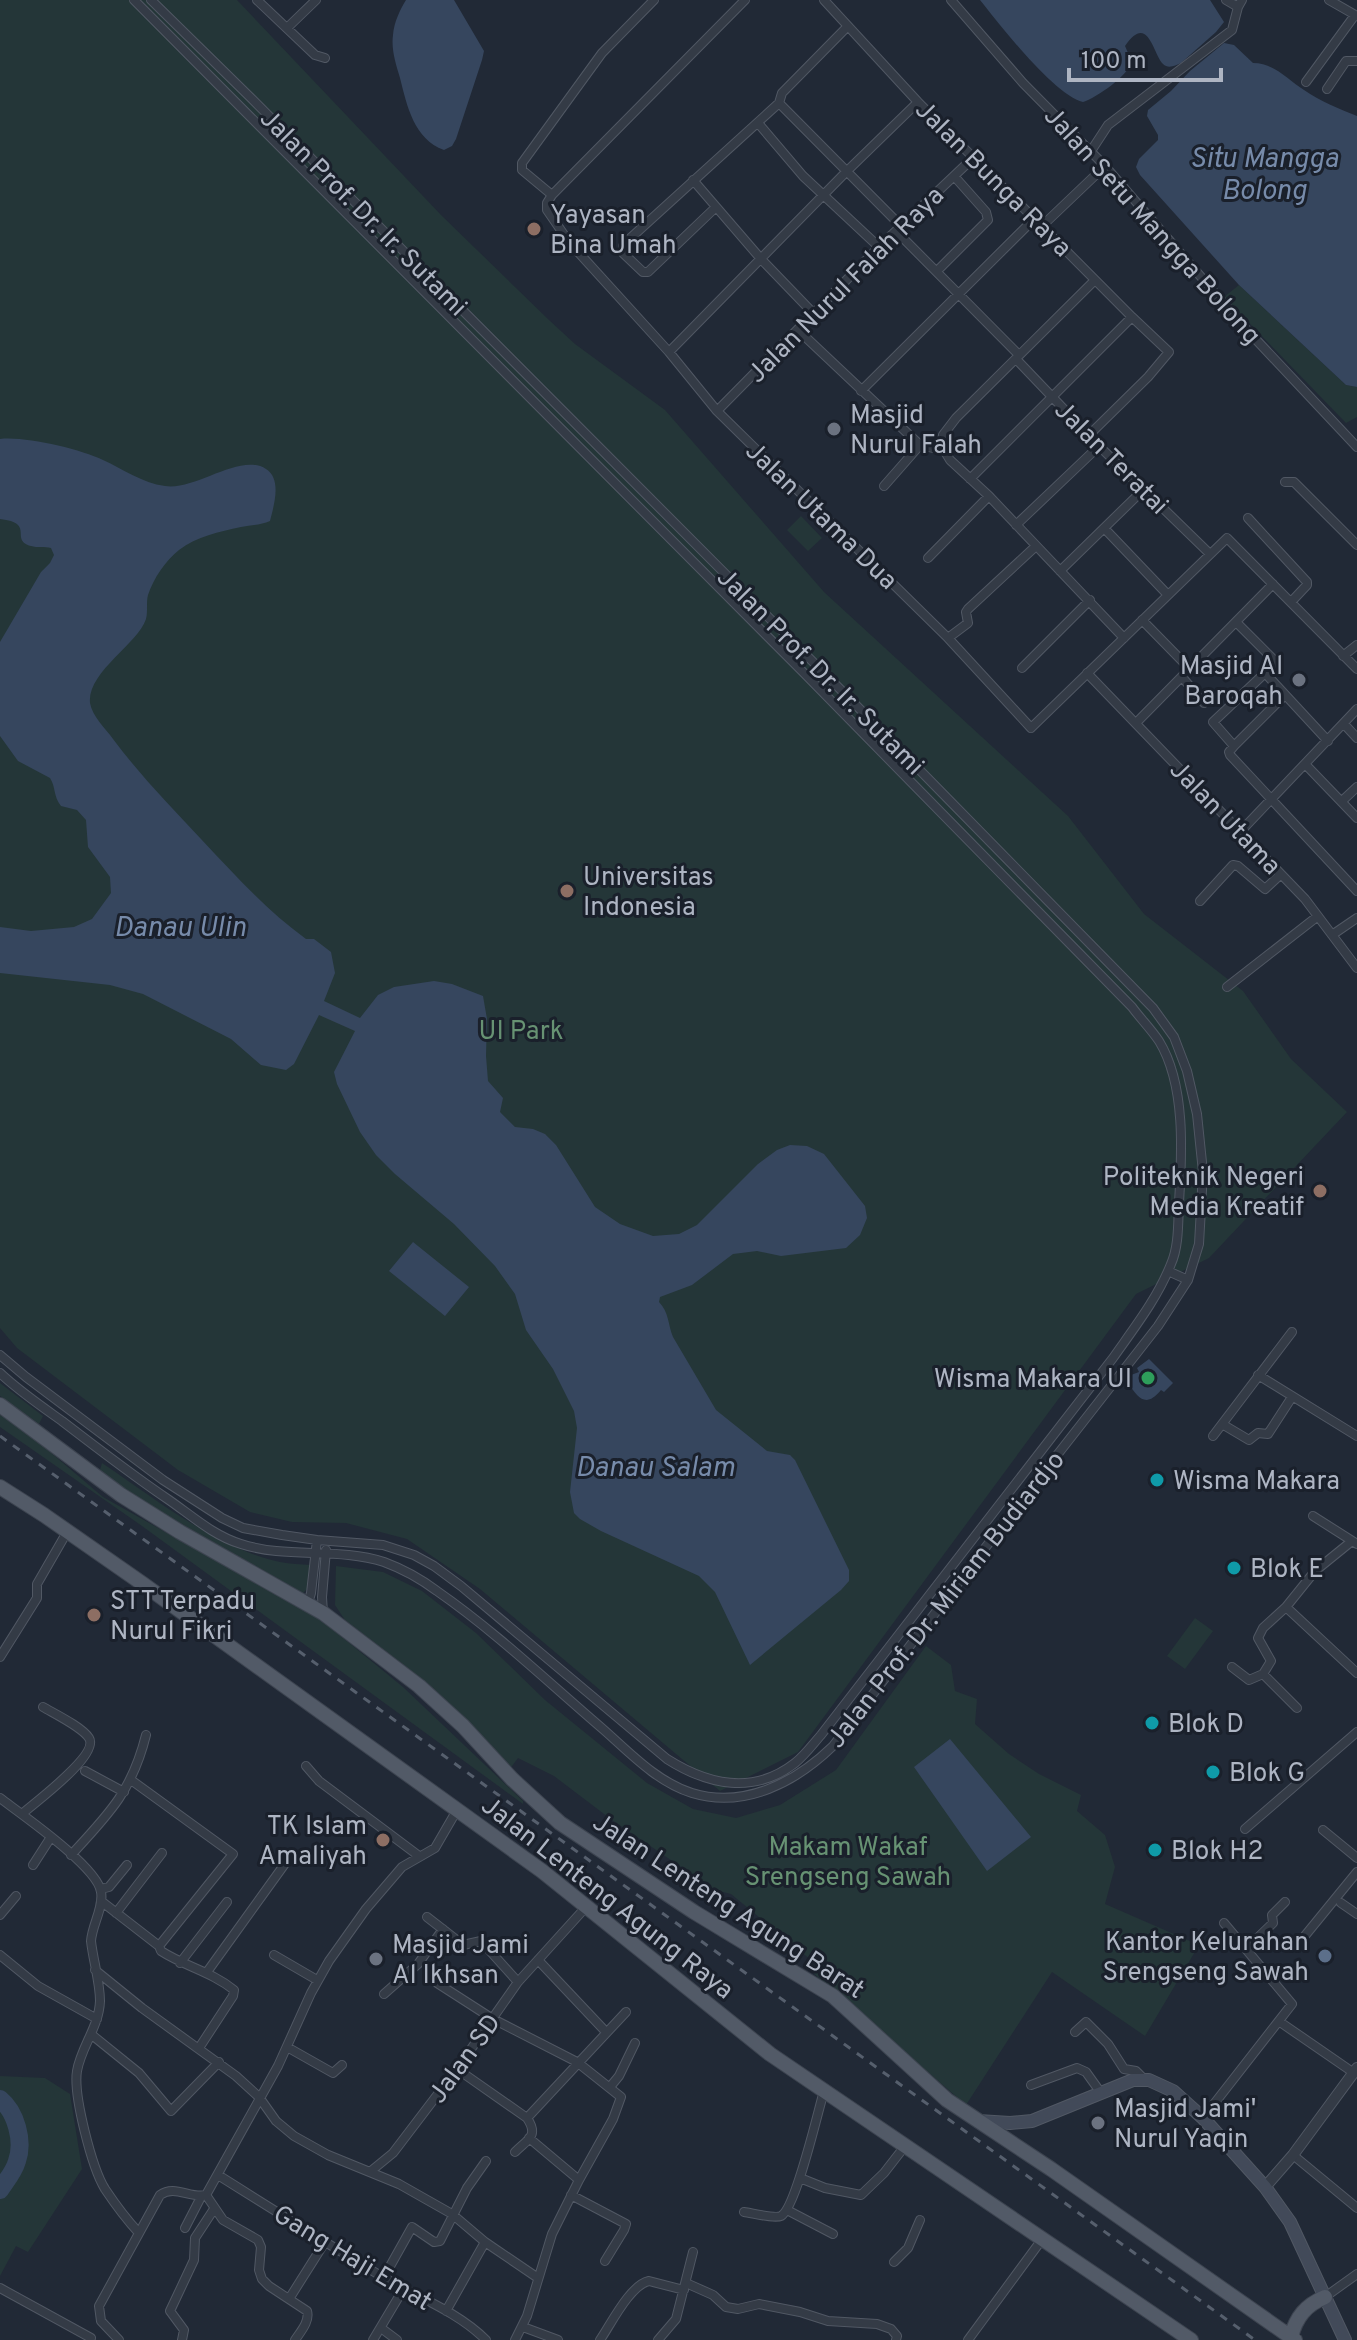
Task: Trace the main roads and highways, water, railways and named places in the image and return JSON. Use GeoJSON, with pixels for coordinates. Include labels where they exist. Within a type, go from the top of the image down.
{"type":"FeatureCollection","features":[{"type":"Feature","properties":{"kind":"main road","name":"Jalan Lenteng Agung Barat"},"geometry":{"type":"LineString","coordinates":[[0,1405],[121,1495],[323,1613],[419,1686],[560,1823],[694,1912],[833,1996],[929,2085],[978,2121]]}},
{"type":"Feature","properties":{"kind":"main road"},"geometry":{"type":"LineString","coordinates":[[0,1477],[44,1515]]}},
{"type":"Feature","properties":{"kind":"main road","name":"Jalan Lenteng Agung Raya"},"geometry":{"type":"LineString","coordinates":[[0,1487],[44,1515],[542,1871],[758,2045],[1191,2340]]}},
{"type":"Feature","properties":{"kind":"main road"},"geometry":{"type":"LineString","coordinates":[[978,2121],[1032,2121],[1126,2082],[1145,2080],[1173,2091],[1203,2118],[1265,2187],[1290,2222],[1345,2340]]}},
{"type":"Feature","properties":{"kind":"main road"},"geometry":{"type":"LineString","coordinates":[[978,2121],[1293,2339],[1299,2317],[1315,2301],[1325,2297]]}},
{"type":"Feature","properties":{"kind":"water"},"geometry":{"type":"Polygon","coordinates":[[[406,0],[454,0],[484,51],[456,139],[452,146],[444,150],[425,138],[413,120],[396,62],[394,30],[406,0]]]}},
{"type":"Feature","properties":{"kind":"water","name":"Situ Mangga Bolong"},"geometry":{"type":"Polygon","coordinates":[[[980,0],[1210,0],[1224,22],[1181,63],[1172,66],[1163,64],[1149,38],[1139,33],[1125,46],[1132,62],[1129,68],[1111,85],[1083,102],[1071,97],[1043,73],[980,0]]]}},
{"type":"Feature","properties":{"kind":"water","name":"Situ Mangga Bolong"},"geometry":{"type":"Polygon","coordinates":[[[1224,43],[1234,45],[1253,63],[1274,69],[1316,98],[1357,116],[1357,387],[1346,385],[1239,285],[1136,167],[1139,159],[1158,140],[1147,116],[1148,110],[1224,43]]]}},
{"type":"Feature","properties":{"kind":"water"},"geometry":{"type":"Polygon","coordinates":[[[0,439],[38,441],[81,452],[141,479],[165,486],[190,483],[243,465],[255,465],[271,473],[276,493],[270,521],[208,535],[174,554],[160,570],[150,589],[146,619],[141,629],[96,680],[90,703],[96,717],[134,765],[238,879],[306,939],[314,939],[331,952],[335,973],[324,1001],[360,1018],[378,995],[394,987],[434,981],[452,984],[483,996],[487,1019],[488,1081],[503,1098],[500,1112],[515,1127],[545,1134],[556,1145],[595,1207],[620,1224],[653,1236],[679,1234],[697,1225],[758,1164],[790,1145],[807,1146],[824,1154],[865,1206],[867,1218],[860,1235],[846,1248],[781,1256],[757,1251],[733,1254],[692,1285],[660,1297],[659,1302],[667,1314],[673,1337],[716,1410],[767,1451],[790,1455],[795,1460],[849,1570],[849,1581],[841,1590],[750,1665],[715,1592],[699,1576],[601,1531],[574,1513],[570,1492],[577,1428],[574,1411],[553,1369],[526,1330],[515,1294],[495,1266],[454,1224],[395,1174],[376,1155],[360,1132],[334,1072],[355,1031],[319,1015],[294,1064],[286,1070],[261,1065],[231,1039],[143,994],[110,985],[0,973],[0,927],[31,931],[74,927],[92,919],[111,893],[110,877],[88,847],[86,820],[77,810],[61,806],[50,778],[18,761],[0,736],[0,642],[54,555],[51,548],[33,547],[25,543],[17,524],[0,519],[0,439]]]}},
{"type":"Feature","properties":{"kind":"water"},"geometry":{"type":"Polygon","coordinates":[[[413,1242],[469,1287],[445,1316],[389,1271],[413,1242]]]}},
{"type":"Feature","properties":{"kind":"water","name":"Wisma Makara UI"},"geometry":{"type":"Polygon","coordinates":[[[1149,1359],[1173,1383],[1164,1392],[1161,1390],[1147,1400],[1139,1397],[1128,1383],[1131,1375],[1139,1372],[1137,1368],[1149,1359]]]}},
{"type":"Feature","properties":{"kind":"water"},"geometry":{"type":"Polygon","coordinates":[[[950,1739],[1031,1837],[987,1871],[914,1767],[950,1739]]]}},
{"type":"Feature","properties":{"kind":"waterway"},"geometry":{"type":"LineString","coordinates":[[0,2099],[14,2119],[20,2145],[16,2165],[0,2190]]}},
{"type":"Feature","properties":{"kind":"railway"},"geometry":{"type":"LineString","coordinates":[[0,1436],[1255,2340]]}},
{"type":"Feature","properties":{"kind":"place","name":"Yayasan Bina Umah"},"geometry":{"type":"Point","coordinates":[534,229]}},
{"type":"Feature","properties":{"kind":"place","name":"Masjid Nurul Falah"},"geometry":{"type":"Point","coordinates":[834,429]}},
{"type":"Feature","properties":{"kind":"place","name":"Masjid Al Baroqah"},"geometry":{"type":"Point","coordinates":[1299,680]}},
{"type":"Feature","properties":{"kind":"place","name":"Universitas Indonesia"},"geometry":{"type":"Point","coordinates":[567,891]}},
{"type":"Feature","properties":{"kind":"place","name":"Politeknik Negeri Media Kreatif"},"geometry":{"type":"Point","coordinates":[1320,1191]}},
{"type":"Feature","properties":{"kind":"place","name":"Wisma Makara UI"},"geometry":{"type":"Point","coordinates":[1148,1378]}},
{"type":"Feature","properties":{"kind":"place","name":"Wisma Makara"},"geometry":{"type":"Point","coordinates":[1157,1480]}},
{"type":"Feature","properties":{"kind":"place","name":"Blok E"},"geometry":{"type":"Point","coordinates":[1234,1568]}},
{"type":"Feature","properties":{"kind":"place","name":"STT Terpadu Nurul Fikri"},"geometry":{"type":"Point","coordinates":[94,1615]}},
{"type":"Feature","properties":{"kind":"place","name":"Blok D"},"geometry":{"type":"Point","coordinates":[1152,1723]}},
{"type":"Feature","properties":{"kind":"place","name":"Blok G"},"geometry":{"type":"Point","coordinates":[1213,1772]}},
{"type":"Feature","properties":{"kind":"place","name":"TK Islam Amaliyah"},"geometry":{"type":"Point","coordinates":[383,1840]}},
{"type":"Feature","properties":{"kind":"place","name":"Blok H2"},"geometry":{"type":"Point","coordinates":[1155,1850]}},
{"type":"Feature","properties":{"kind":"place","name":"Kantor Kelurahan Srengseng Sawah"},"geometry":{"type":"Point","coordinates":[1325,1956]}},
{"type":"Feature","properties":{"kind":"place","name":"Masjid Jami Al Ikhsan"},"geometry":{"type":"Point","coordinates":[376,1959]}},
{"type":"Feature","properties":{"kind":"place","name":"Masjid Jami' Nurul Yaqin"},"geometry":{"type":"Point","coordinates":[1098,2123]}},
{"type":"Feature","properties":{"kind":"water label","name":"Danau Ulin"},"geometry":{"type":"Point","coordinates":[180,926]}},
{"type":"Feature","properties":{"kind":"water label","name":"Danau Salam"},"geometry":{"type":"Point","coordinates":[655,1466]}},
{"type":"Feature","properties":{"kind":"park label","name":"UI Park"},"geometry":{"type":"Point","coordinates":[521,1030]}},
{"type":"Feature","properties":{"kind":"park label","name":"Makam Wakaf Srengseng Sawah"},"geometry":{"type":"Point","coordinates":[848,1861]}}]}
